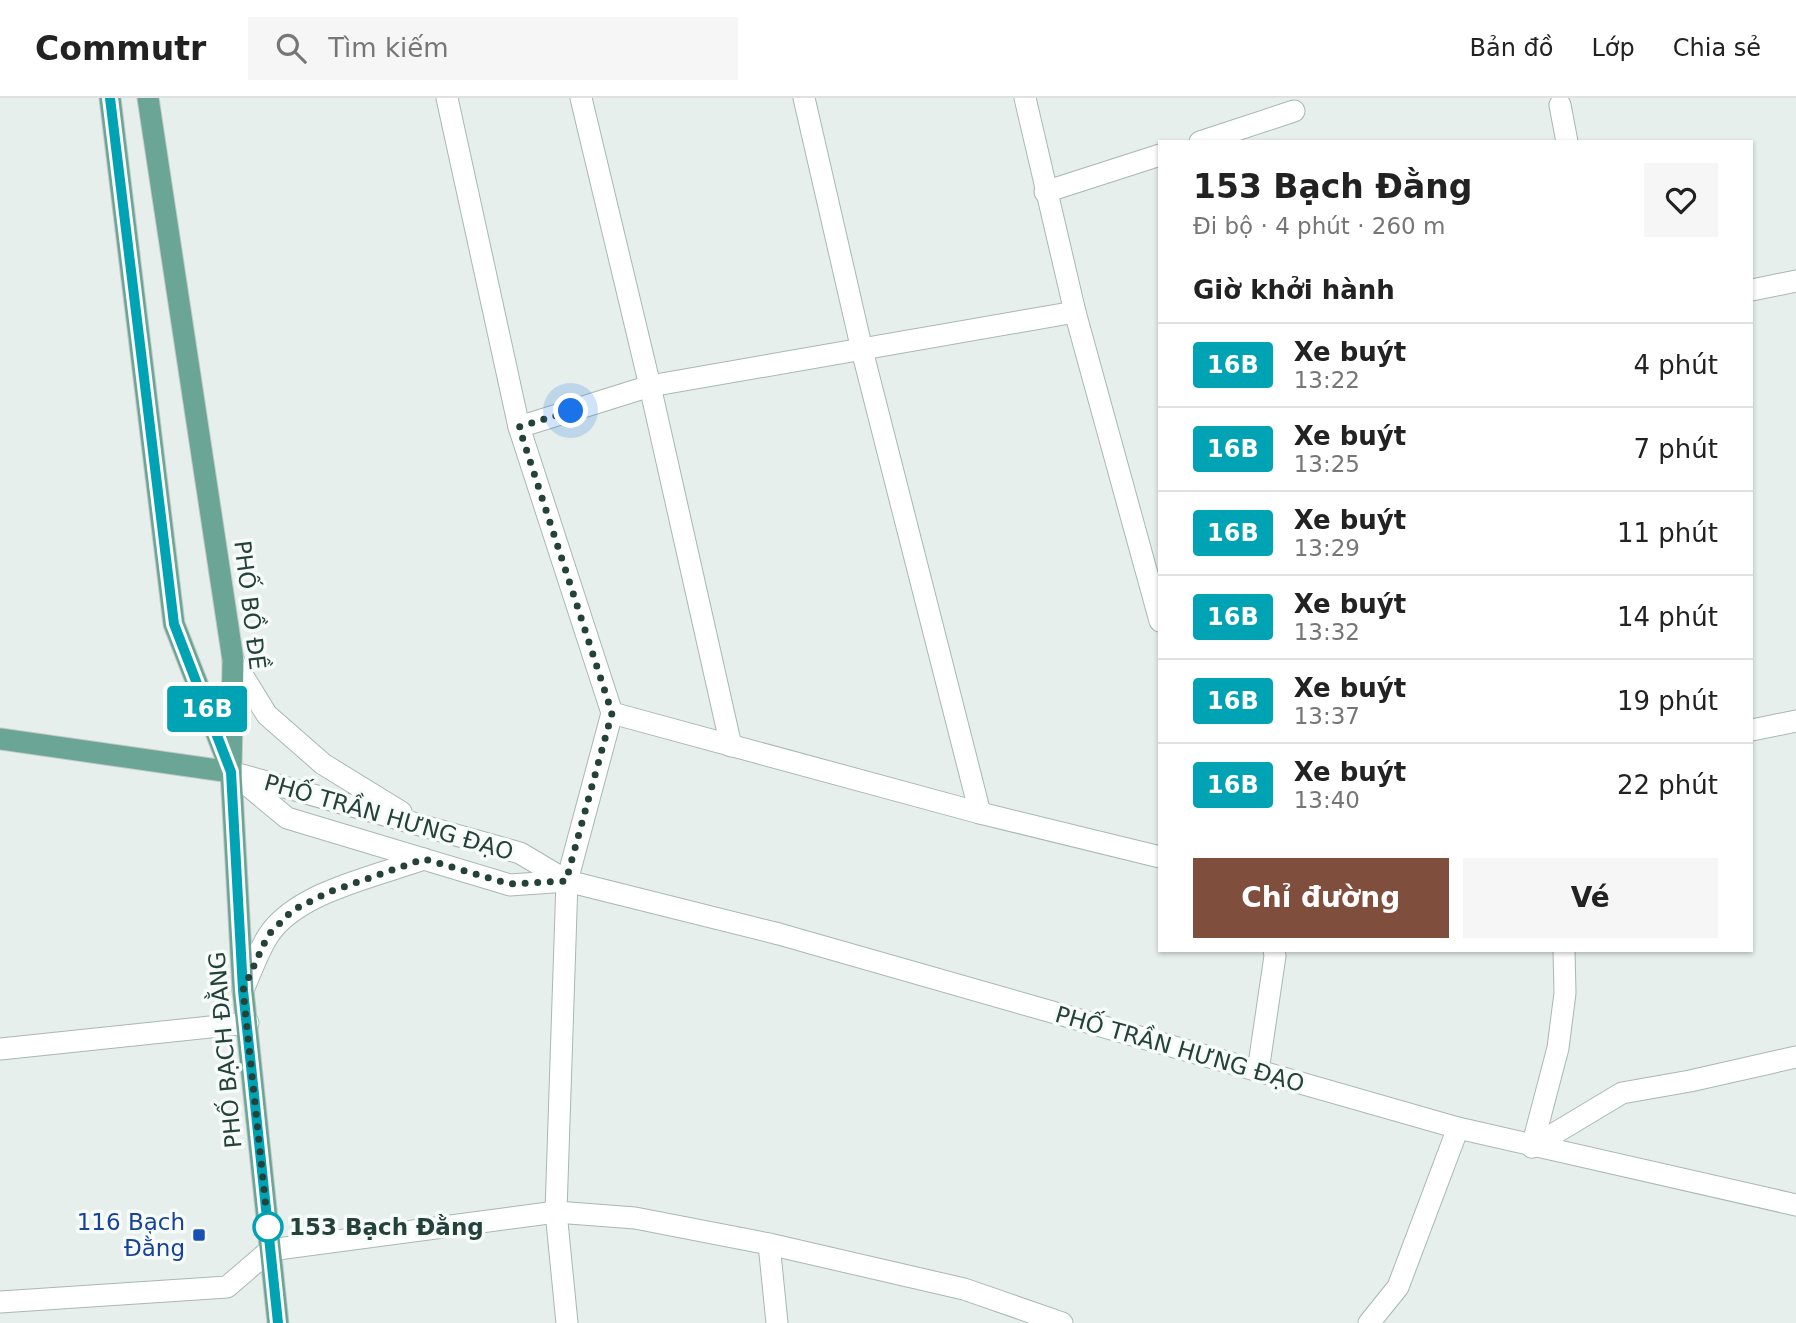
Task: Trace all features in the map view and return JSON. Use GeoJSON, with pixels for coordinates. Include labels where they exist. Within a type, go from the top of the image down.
{"type":"FeatureCollection","features":[{"type":"Feature","properties":{"kind":"main road"},"geometry":{"type":"LineString","coordinates":[[0,739],[231,772],[174,624],[110,98]]}},
{"type":"Feature","properties":{"kind":"main road","name":"PHỐ BỒ ĐỀ"},"geometry":{"type":"LineString","coordinates":[[148,98],[233,660],[231,772]]}},
{"type":"Feature","properties":{"kind":"main road","name":"PHỐ BẠCH ĐẰNG"},"geometry":{"type":"LineString","coordinates":[[231,772],[243,990],[278,1323]]}},
{"type":"Feature","properties":{"kind":"street"},"geometry":{"type":"LineString","coordinates":[[447,98],[519,427],[612,713],[566,881],[556,1212],[567,1323]]}},
{"type":"Feature","properties":{"kind":"street"},"geometry":{"type":"LineString","coordinates":[[581,98],[650,386],[731,746]]}},
{"type":"Feature","properties":{"kind":"street"},"geometry":{"type":"LineString","coordinates":[[804,98],[862,350],[979,813]]}},
{"type":"Feature","properties":{"kind":"street"},"geometry":{"type":"LineString","coordinates":[[1025,98],[1075,312],[1158,614]]}},
{"type":"Feature","properties":{"kind":"street"},"geometry":{"type":"LineString","coordinates":[[1560,105],[1567,140]]}},
{"type":"Feature","properties":{"kind":"street"},"geometry":{"type":"LineString","coordinates":[[1206,140],[1294,111]]}},
{"type":"Feature","properties":{"kind":"street"},"geometry":{"type":"LineString","coordinates":[[1045,192],[1158,156]]}},
{"type":"Feature","properties":{"kind":"street"},"geometry":{"type":"LineString","coordinates":[[1753,290],[1796,281]]}},
{"type":"Feature","properties":{"kind":"street"},"geometry":{"type":"LineString","coordinates":[[519,427],[650,386],[1075,312]]}},
{"type":"Feature","properties":{"kind":"street"},"geometry":{"type":"LineString","coordinates":[[233,660],[267,715],[323,764],[424,826]]}},
{"type":"Feature","properties":{"kind":"street"},"geometry":{"type":"LineString","coordinates":[[612,713],[979,813],[1158,858]]}},
{"type":"Feature","properties":{"kind":"street"},"geometry":{"type":"LineString","coordinates":[[1753,730],[1796,721]]}},
{"type":"Feature","properties":{"kind":"street","name":"PHỐ TRẦN HƯNG ĐẠO"},"geometry":{"type":"LineString","coordinates":[[231,772],[520,853],[566,881]]}},
{"type":"Feature","properties":{"kind":"street","name":"PHỐ TRẦN HƯNG ĐẠO"},"geometry":{"type":"LineString","coordinates":[[231,772],[287,818],[510,884],[566,881],[779,934],[1458,1128],[1796,1205]]}},
{"type":"Feature","properties":{"kind":"street"},"geometry":{"type":"LineString","coordinates":[[243,990],[268,935],[293,910],[329,892],[424,859]]}},
{"type":"Feature","properties":{"kind":"street"},"geometry":{"type":"LineString","coordinates":[[1258,1071],[1274,952]]}},
{"type":"Feature","properties":{"kind":"street"},"geometry":{"type":"LineString","coordinates":[[1532,1147],[1558,1048],[1564,993],[1564,952]]}},
{"type":"Feature","properties":{"kind":"street"},"geometry":{"type":"LineString","coordinates":[[0,1049],[248,1023]]}},
{"type":"Feature","properties":{"kind":"street"},"geometry":{"type":"LineString","coordinates":[[1532,1147],[1622,1093],[1796,1057]]}},
{"type":"Feature","properties":{"kind":"street"},"geometry":{"type":"LineString","coordinates":[[1369,1323],[1398,1287],[1458,1128]]}},
{"type":"Feature","properties":{"kind":"street"},"geometry":{"type":"LineString","coordinates":[[0,1302],[227,1287],[270,1250],[556,1212],[635,1218],[769,1244],[964,1289],[1062,1323]]}},
{"type":"Feature","properties":{"kind":"street"},"geometry":{"type":"LineString","coordinates":[[769,1244],[777,1323]]}},
{"type":"Feature","properties":{"kind":"bus line","name":"16B"},"geometry":{"type":"LineString","coordinates":[[110,98],[174,624],[231,772],[243,990],[278,1323]]}},
{"type":"Feature","properties":{"kind":"place","name":"153 Bạch Đằng"},"geometry":{"type":"Point","coordinates":[268,1227]}},
{"type":"Feature","properties":{"kind":"place","name":"116 Bạch Đằng"},"geometry":{"type":"Point","coordinates":[199,1235]}},
{"type":"Feature","properties":{"kind":"route"},"geometry":{"type":"LineString","coordinates":[[268,1227],[243,990],[268,935],[293,910],[329,892],[424,859],[510,884],[566,881],[612,713],[519,427],[571,411]]}}]}
